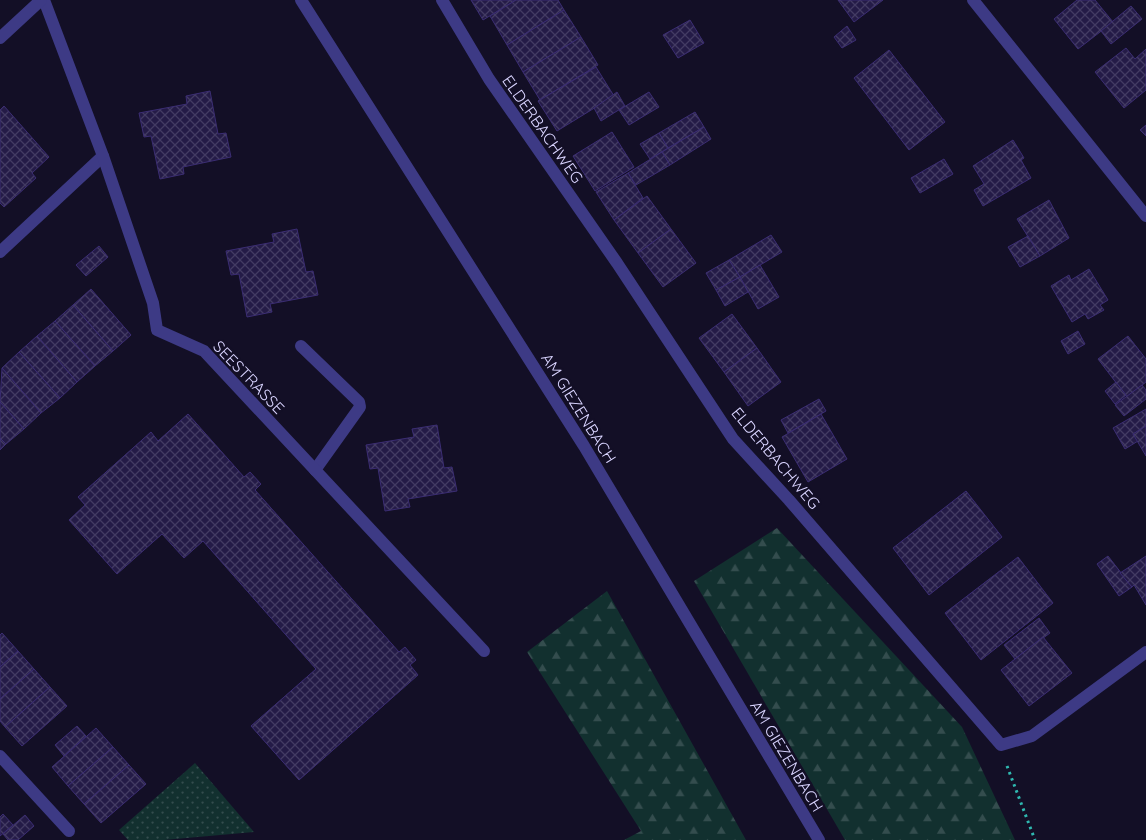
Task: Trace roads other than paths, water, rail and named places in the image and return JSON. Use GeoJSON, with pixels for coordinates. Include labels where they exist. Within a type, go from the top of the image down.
{"type":"FeatureCollection","features":[{"type":"Feature","properties":{"kind":"street","name":"SEESTRASSE"},"geometry":{"type":"LineString","coordinates":[[0,38],[42,0],[103,156],[153,303],[157,330],[204,351],[484,651]]}},
{"type":"Feature","properties":{"kind":"street","name":"AM GIEZENBACH"},"geometry":{"type":"LineString","coordinates":[[302,0],[584,446],[819,840]]}},
{"type":"Feature","properties":{"kind":"street","name":"ELDERBACHWEG"},"geometry":{"type":"LineString","coordinates":[[442,0],[489,79],[617,263],[734,439],[790,500],[1001,745],[1032,736],[1146,652]]}},
{"type":"Feature","properties":{"kind":"street"},"geometry":{"type":"LineString","coordinates":[[973,0],[1146,216]]}},
{"type":"Feature","properties":{"kind":"street"},"geometry":{"type":"LineString","coordinates":[[0,252],[103,156]]}},
{"type":"Feature","properties":{"kind":"street"},"geometry":{"type":"LineString","coordinates":[[301,346],[360,402],[360,407],[315,470]]}},
{"type":"Feature","properties":{"kind":"street"},"geometry":{"type":"LineString","coordinates":[[0,756],[69,831]]}}]}
